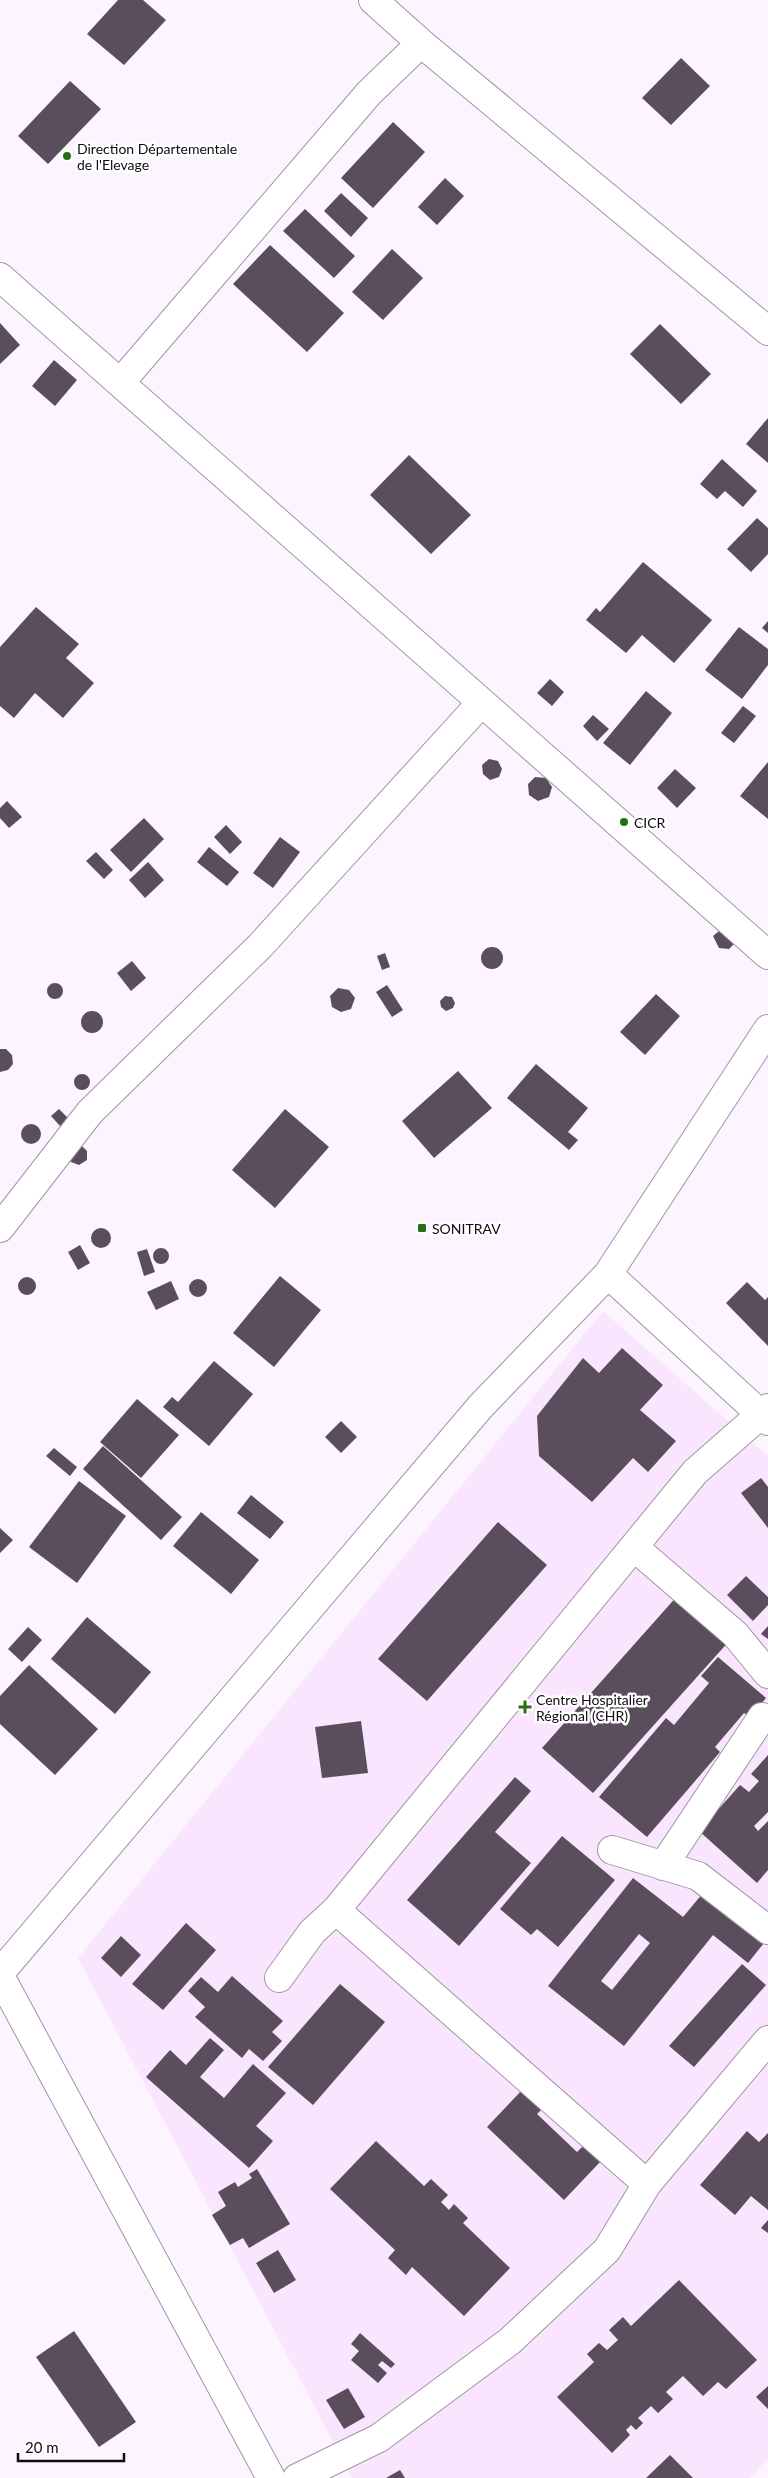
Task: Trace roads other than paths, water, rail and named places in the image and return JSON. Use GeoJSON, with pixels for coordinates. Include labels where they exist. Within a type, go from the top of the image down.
{"type":"FeatureCollection","features":[{"type":"Feature","properties":{"kind":"street"},"geometry":{"type":"LineString","coordinates":[[372,0],[421,43],[768,331]]}},
{"type":"Feature","properties":{"kind":"street"},"geometry":{"type":"LineString","coordinates":[[120,383],[370,93],[421,43]]}},
{"type":"Feature","properties":{"kind":"street"},"geometry":{"type":"LineString","coordinates":[[0,277],[768,955]]}},
{"type":"Feature","properties":{"kind":"street"},"geometry":{"type":"LineString","coordinates":[[0,1228],[90,1112],[260,946],[482,703]]}},
{"type":"Feature","properties":{"kind":"street"},"geometry":{"type":"LineString","coordinates":[[261,2475],[0,1975],[480,1407],[608,1274],[768,1029]]}},
{"type":"Feature","properties":{"kind":"street"},"geometry":{"type":"LineString","coordinates":[[279,1978],[312,1932],[336,1910],[695,1472],[766,1415],[608,1274]]}},
{"type":"Feature","properties":{"kind":"street"},"geometry":{"type":"LineString","coordinates":[[634,1547],[735,1634],[768,1674]]}},
{"type":"Feature","properties":{"kind":"street"},"geometry":{"type":"LineString","coordinates":[[663,1866],[766,1715]]}},
{"type":"Feature","properties":{"kind":"street"},"geometry":{"type":"LineString","coordinates":[[612,1850],[698,1876],[768,1930]]}},
{"type":"Feature","properties":{"kind":"street"},"geometry":{"type":"LineString","coordinates":[[336,1910],[648,2184]]}},
{"type":"Feature","properties":{"kind":"street"},"geometry":{"type":"LineString","coordinates":[[297,2478],[379,2438],[510,2341],[607,2250],[648,2184],[768,2040]]}},
{"type":"Feature","properties":{"kind":"place","name":"Direction Départementale de l'Elevage"},"geometry":{"type":"Point","coordinates":[67,156]}},
{"type":"Feature","properties":{"kind":"place","name":"CICR"},"geometry":{"type":"Point","coordinates":[624,822]}},
{"type":"Feature","properties":{"kind":"place","name":"SONITRAV"},"geometry":{"type":"Point","coordinates":[422,1228]}},
{"type":"Feature","properties":{"kind":"place","name":"Centre Hospitalier Régional (CHR)"},"geometry":{"type":"Point","coordinates":[525,1707]}}]}
